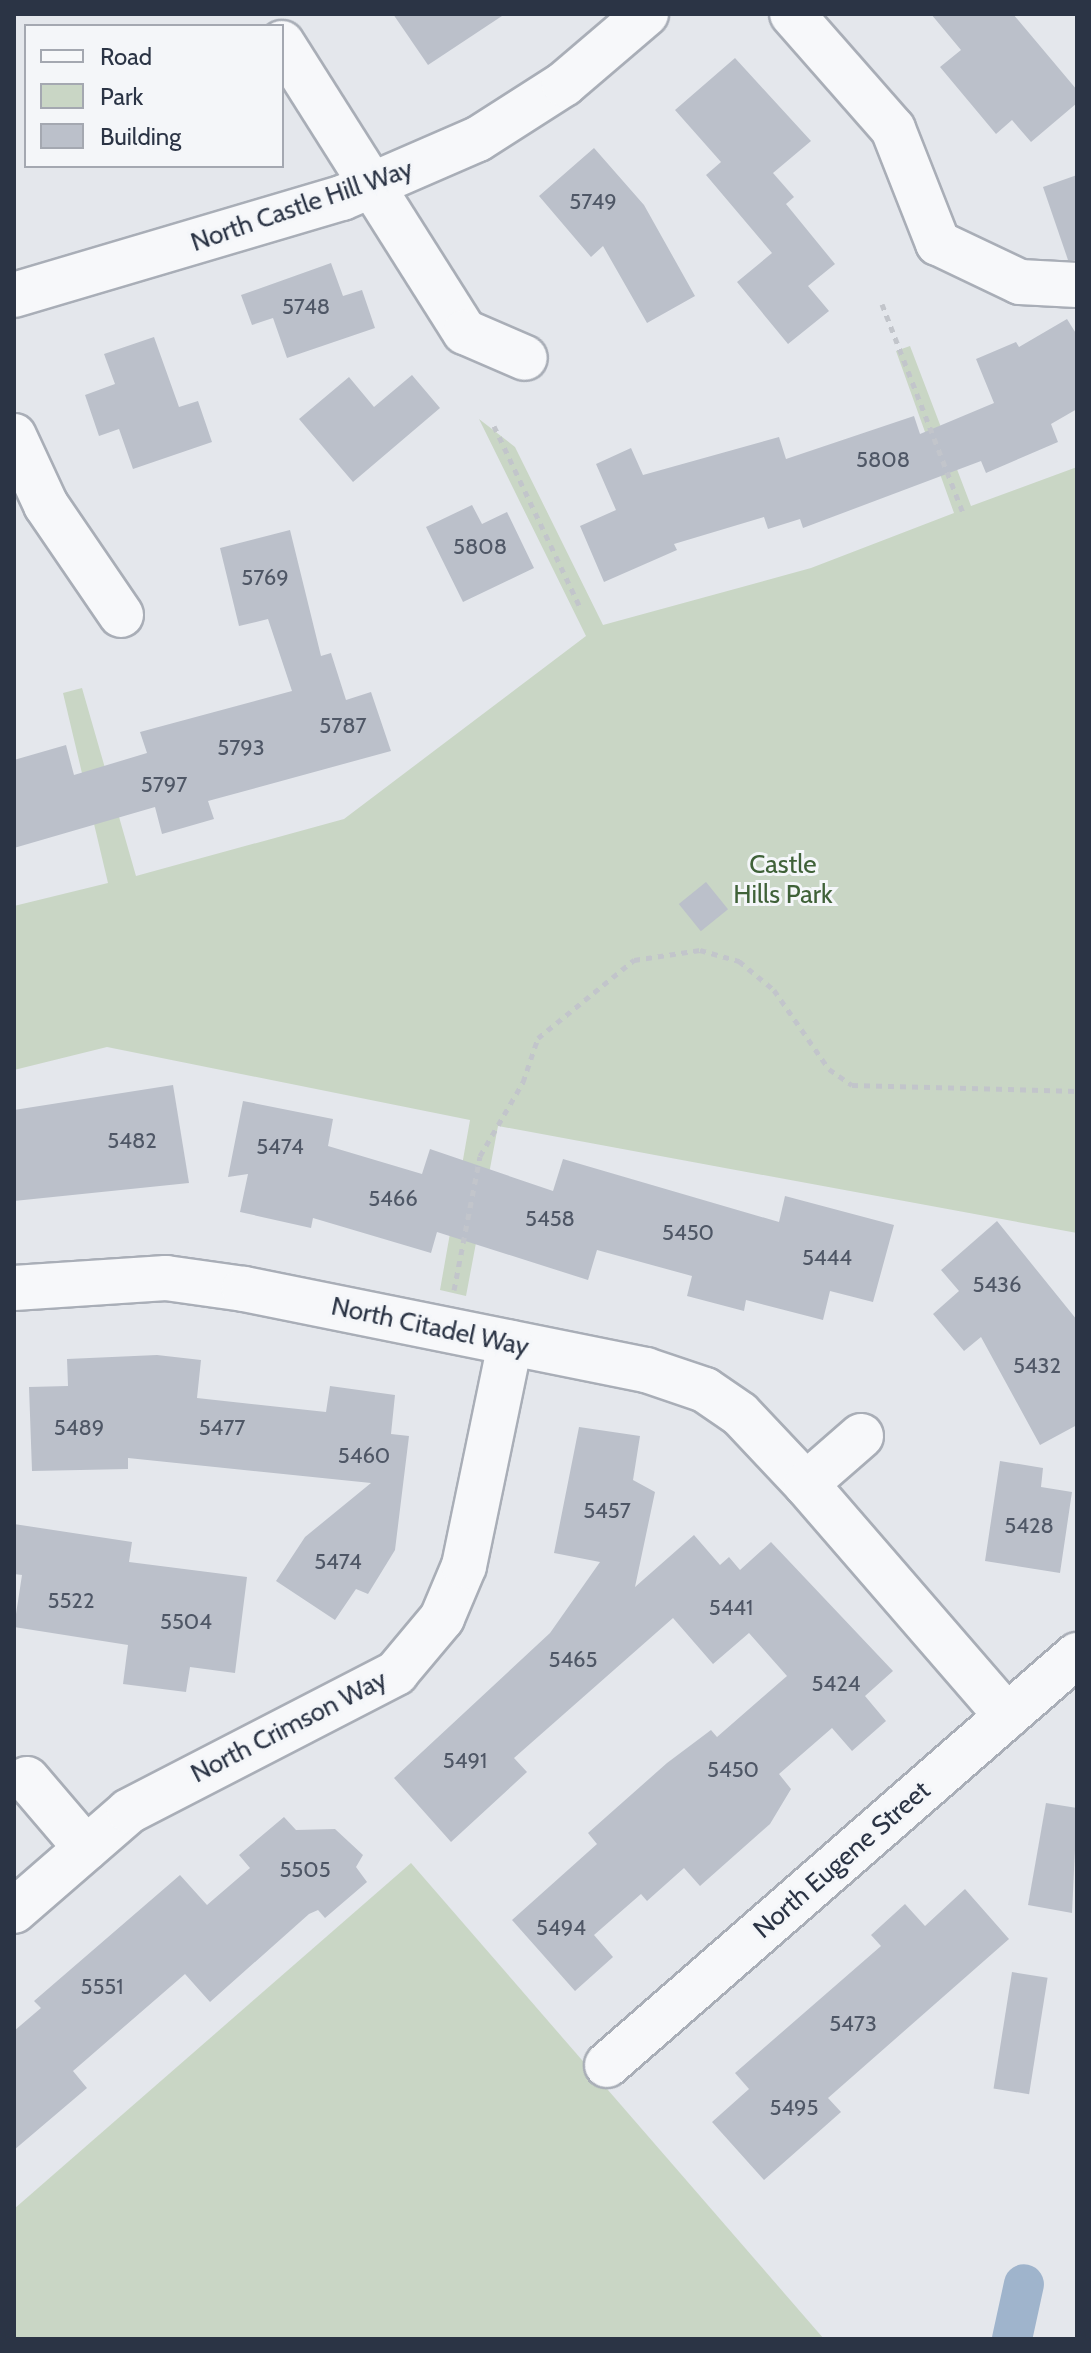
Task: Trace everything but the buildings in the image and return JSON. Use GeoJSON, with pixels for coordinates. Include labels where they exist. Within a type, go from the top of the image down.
{"type":"FeatureCollection","features":[{"type":"Feature","properties":{"kind":"street","name":"North Castle Hill Way"},"geometry":{"type":"LineString","coordinates":[[14,295],[373,185],[478,139],[564,84],[646,14]]}},
{"type":"Feature","properties":{"kind":"street"},"geometry":{"type":"LineString","coordinates":[[792,14],[893,129],[938,243],[1020,282],[1077,285]]}},
{"type":"Feature","properties":{"kind":"street"},"geometry":{"type":"LineString","coordinates":[[284,46],[465,332],[525,358]]}},
{"type":"Feature","properties":{"kind":"street"},"geometry":{"type":"LineString","coordinates":[[14,436],[46,505],[121,615]]}},
{"type":"Feature","properties":{"kind":"street","name":"North Citadel Way"},"geometry":{"type":"LineString","coordinates":[[14,1288],[166,1278],[646,1370],[705,1390],[740,1414],[806,1484],[1007,1716]]}},
{"type":"Feature","properties":{"kind":"street","name":"North Crimson Way"},"geometry":{"type":"LineString","coordinates":[[14,1911],[129,1811],[203,1769],[349,1703],[396,1673],[442,1618],[464,1566],[510,1343]]}},
{"type":"Feature","properties":{"kind":"street"},"geometry":{"type":"LineString","coordinates":[[806,1484],[861,1436]]}},
{"type":"Feature","properties":{"kind":"street","name":"North Eugene Street"},"geometry":{"type":"LineString","coordinates":[[607,2065],[1077,1655]]}},
{"type":"Feature","properties":{"kind":"street"},"geometry":{"type":"LineString","coordinates":[[27,1779],[86,1848]]}},
{"type":"Feature","properties":{"kind":"path"},"geometry":{"type":"LineString","coordinates":[[882,304],[963,513]]}},
{"type":"Feature","properties":{"kind":"path"},"geometry":{"type":"LineString","coordinates":[[494,426],[581,609]]}},
{"type":"Feature","properties":{"kind":"path"},"geometry":{"type":"LineString","coordinates":[[451,1303],[480,1156],[523,1082],[538,1038],[634,960],[700,950],[739,961],[774,990],[829,1069],[852,1085],[1077,1091]]}},
{"type":"Feature","properties":{"kind":"green space","name":"Castle Hills Park"},"geometry":{"type":"Polygon","coordinates":[[[910,346],[971,506],[1077,467],[1077,1233],[498,1126],[466,1296],[440,1290],[470,1120],[107,1047],[14,1070],[14,906],[108,883],[63,693],[82,688],[136,876],[344,819],[586,636],[479,419],[515,447],[603,625],[811,568],[954,513],[896,351],[910,346]]]}},
{"type":"Feature","properties":{"kind":"green space"},"geometry":{"type":"Polygon","coordinates":[[[411,1863],[824,2339],[14,2339],[14,2209],[411,1863]]]}},
{"type":"Feature","properties":{"kind":"waterway"},"geometry":{"type":"LineString","coordinates":[[1012,2339],[1024,2284]]}}]}
